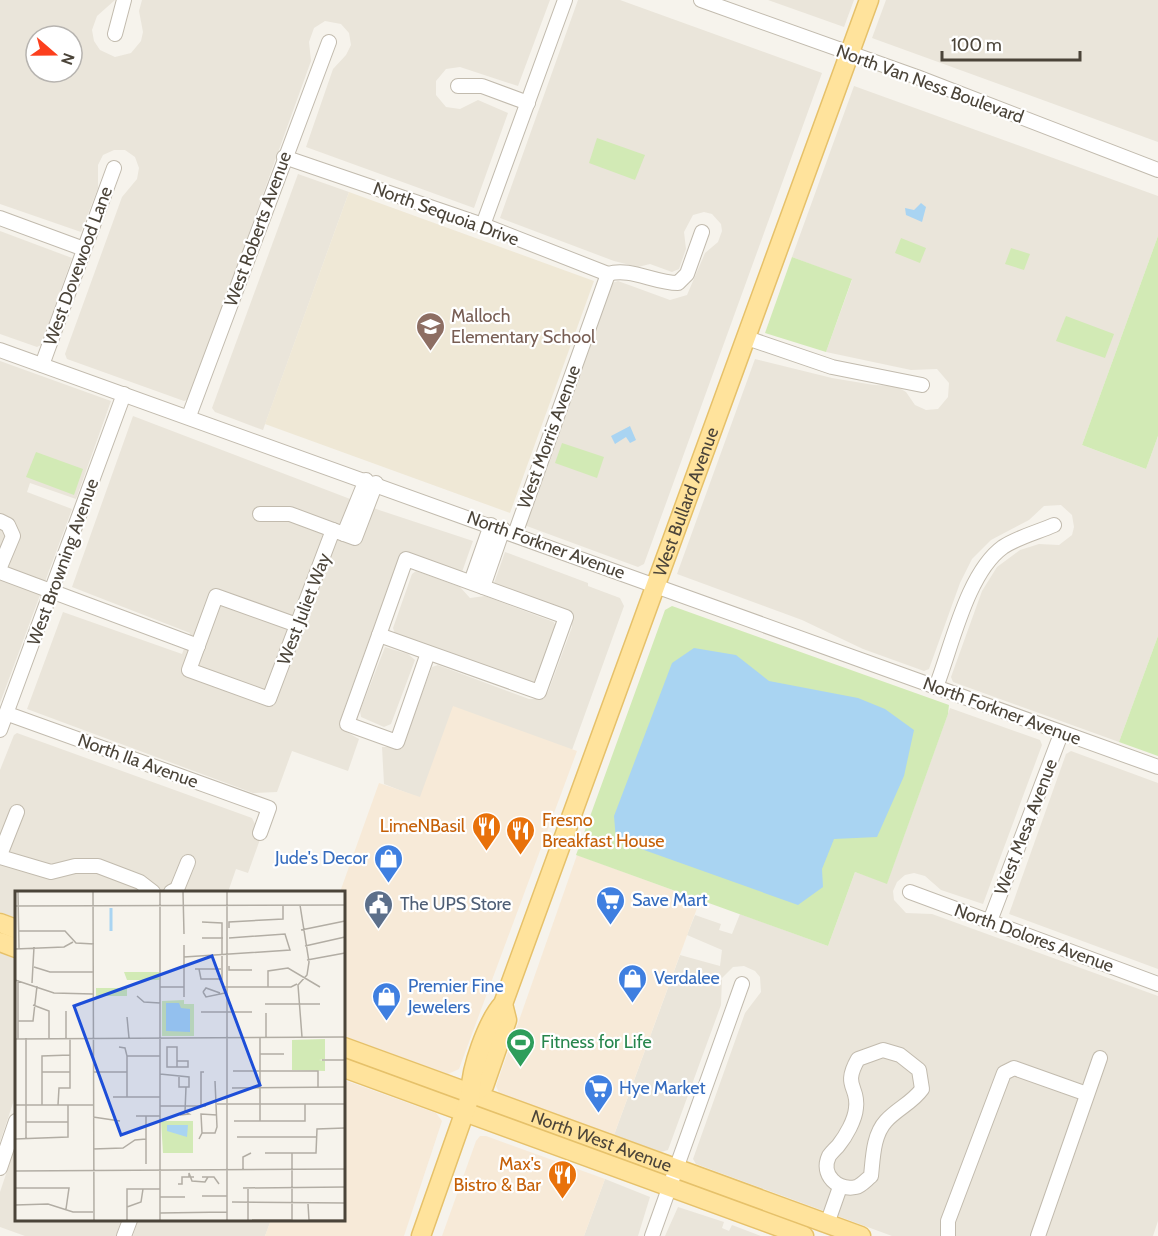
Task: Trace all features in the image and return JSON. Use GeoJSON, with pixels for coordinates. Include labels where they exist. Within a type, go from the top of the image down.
{"type":"FeatureCollection","features":[{"type":"Feature","properties":{"kind":"main road","name":"West Bullard Avenue"},"geometry":{"type":"LineString","coordinates":[[421,1236],[471,1094],[484,1086],[507,1020],[503,1004],[869,0]]}},
{"type":"Feature","properties":{"kind":"main road"},"geometry":{"type":"LineString","coordinates":[[0,923],[15,929]]}},
{"type":"Feature","properties":{"kind":"main road"},"geometry":{"type":"LineString","coordinates":[[0,942],[15,948]]}},
{"type":"Feature","properties":{"kind":"main road","name":"North West Avenue"},"geometry":{"type":"LineString","coordinates":[[345,1047],[861,1236]]}},
{"type":"Feature","properties":{"kind":"main road","name":"North West Avenue"},"geometry":{"type":"LineString","coordinates":[[345,1068],[804,1236]]}},
{"type":"Feature","properties":{"kind":"street"},"geometry":{"type":"LineString","coordinates":[[115,34],[124,0]]}},
{"type":"Feature","properties":{"kind":"street"},"geometry":{"type":"LineString","coordinates":[[483,225],[565,0]]}},
{"type":"Feature","properties":{"kind":"street","name":"North Van Ness Boulevard"},"geometry":{"type":"LineString","coordinates":[[700,0],[849,55],[917,77],[1158,170]]}},
{"type":"Feature","properties":{"kind":"street","name":"West Roberts Avenue"},"geometry":{"type":"LineString","coordinates":[[189,416],[284,157],[329,42]]}},
{"type":"Feature","properties":{"kind":"street"},"geometry":{"type":"LineString","coordinates":[[458,86],[482,87],[528,103]]}},
{"type":"Feature","properties":{"kind":"street","name":"North Sequoia Drive"},"geometry":{"type":"LineString","coordinates":[[284,157],[483,225],[608,274],[617,271],[662,282],[678,283],[687,274],[702,232]]}},
{"type":"Feature","properties":{"kind":"street","name":"West Dovewood Lane"},"geometry":{"type":"LineString","coordinates":[[42,365],[114,168]]}},
{"type":"Feature","properties":{"kind":"street"},"geometry":{"type":"LineString","coordinates":[[0,218],[84,249]]}},
{"type":"Feature","properties":{"kind":"street","name":"West Morris Avenue"},"geometry":{"type":"LineString","coordinates":[[477,584],[503,529],[608,274]]}},
{"type":"Feature","properties":{"kind":"street"},"geometry":{"type":"LineString","coordinates":[[747,338],[832,368],[922,385]]}},
{"type":"Feature","properties":{"kind":"street","name":"North Forkner Avenue"},"geometry":{"type":"LineString","coordinates":[[0,350],[503,529],[1158,768]]}},
{"type":"Feature","properties":{"kind":"street","name":"West Browning Avenue"},"geometry":{"type":"LineString","coordinates":[[0,730],[8,714],[123,394]]}},
{"type":"Feature","properties":{"kind":"street","name":"West Juliet Way"},"geometry":{"type":"LineString","coordinates":[[198,646],[189,670],[269,699],[297,625],[370,481]]}},
{"type":"Feature","properties":{"kind":"street"},"geometry":{"type":"LineString","coordinates":[[260,514],[290,514],[344,534]]}},
{"type":"Feature","properties":{"kind":"street"},"geometry":{"type":"LineString","coordinates":[[0,520],[8,525],[13,536],[0,567]]}},
{"type":"Feature","properties":{"kind":"street"},"geometry":{"type":"LineString","coordinates":[[936,687],[970,594],[988,561],[1004,547],[1054,525]]}},
{"type":"Feature","properties":{"kind":"street"},"geometry":{"type":"LineString","coordinates":[[379,635],[539,692],[566,617],[406,559],[347,724],[397,742],[428,653]]}},
{"type":"Feature","properties":{"kind":"street"},"geometry":{"type":"LineString","coordinates":[[0,572],[198,646],[216,596],[297,625]]}},
{"type":"Feature","properties":{"kind":"street","name":"North Ila Avenue"},"geometry":{"type":"LineString","coordinates":[[8,714],[269,808],[260,833]]}},
{"type":"Feature","properties":{"kind":"street","name":"West Mesa Avenue"},"geometry":{"type":"LineString","coordinates":[[990,921],[1061,734]]}},
{"type":"Feature","properties":{"kind":"street"},"geometry":{"type":"LineString","coordinates":[[17,812],[0,856],[51,872],[75,866],[98,866],[140,882],[152,891]]}},
{"type":"Feature","properties":{"kind":"street"},"geometry":{"type":"LineString","coordinates":[[174,891],[177,890],[188,862]]}},
{"type":"Feature","properties":{"kind":"street","name":"North Dolores Avenue"},"geometry":{"type":"LineString","coordinates":[[910,892],[1158,984]]}},
{"type":"Feature","properties":{"kind":"street"},"geometry":{"type":"LineString","coordinates":[[652,1236],[742,984]]}},
{"type":"Feature","properties":{"kind":"street"},"geometry":{"type":"LineString","coordinates":[[883,1050],[900,1055],[919,1070],[922,1089],[912,1103],[885,1122],[874,1145],[871,1176],[858,1187],[840,1187],[832,1181],[828,1171],[828,1157],[847,1134],[856,1106],[849,1082],[851,1070],[858,1059],[869,1054],[883,1050]]}},
{"type":"Feature","properties":{"kind":"street"},"geometry":{"type":"LineString","coordinates":[[1038,1236],[1100,1058]]}},
{"type":"Feature","properties":{"kind":"street"},"geometry":{"type":"LineString","coordinates":[[948,1236],[948,1221],[1004,1073],[1014,1068],[1027,1070],[1087,1094]]}},
{"type":"Feature","properties":{"kind":"street"},"geometry":{"type":"LineString","coordinates":[[0,1168],[15,1124]]}},
{"type":"Feature","properties":{"kind":"street"},"geometry":{"type":"LineString","coordinates":[[827,1224],[840,1187]]}},
{"type":"Feature","properties":{"kind":"street"},"geometry":{"type":"LineString","coordinates":[[124,1236],[130,1221]]}},
{"type":"Feature","properties":{"kind":"shaded area"},"geometry":{"type":"Polygon","coordinates":[[[0,0],[115,0],[97,16],[92,30],[94,41],[100,50],[115,57],[131,53],[141,41],[143,32],[139,11],[142,0],[550,0],[518,86],[460,67],[446,69],[436,81],[436,95],[446,107],[460,109],[478,100],[508,113],[474,208],[306,147],[333,69],[346,55],[351,45],[349,33],[341,24],[325,21],[314,28],[309,42],[311,61],[189,399],[184,401],[67,359],[65,354],[122,197],[137,179],[139,168],[135,157],[125,150],[114,150],[103,155],[98,165],[98,188],[81,232],[0,204],[0,0]]]}},
{"type":"Feature","properties":{"kind":"shaded area"},"geometry":{"type":"Polygon","coordinates":[[[578,0],[620,0],[822,73],[644,564],[638,567],[524,525],[612,283],[618,281],[670,300],[687,295],[705,253],[718,242],[722,231],[721,224],[712,214],[704,212],[693,215],[684,232],[686,249],[679,269],[672,272],[650,264],[638,267],[614,261],[500,218],[578,0]]]}},
{"type":"Feature","properties":{"kind":"shaded area"},"geometry":{"type":"Polygon","coordinates":[[[768,0],[854,0],[844,27],[768,0]]]}},
{"type":"Feature","properties":{"kind":"shaded area"},"geometry":{"type":"Polygon","coordinates":[[[886,0],[1158,0],[1158,142],[872,38],[886,0]]]}},
{"type":"Feature","properties":{"kind":"shaded area"},"geometry":{"type":"Polygon","coordinates":[[[854,86],[1158,196],[1158,236],[1082,445],[1146,469],[1158,436],[1158,636],[1119,742],[953,682],[951,677],[982,591],[997,567],[1020,550],[1039,544],[1059,545],[1072,535],[1074,527],[1072,515],[1061,505],[1044,506],[1029,520],[991,540],[972,559],[960,583],[929,669],[924,671],[863,649],[802,620],[677,574],[755,359],[832,378],[896,386],[906,392],[915,405],[926,410],[938,409],[948,397],[949,383],[937,369],[911,370],[826,352],[852,280],[792,257],[854,86]]]}},
{"type":"Feature","properties":{"kind":"shaded area"},"geometry":{"type":"Polygon","coordinates":[[[298,174],[349,192],[263,430],[215,412],[212,408],[298,174]]]}},
{"type":"Feature","properties":{"kind":"shaded area","name":"Malloch Elementary School"},"geometry":{"type":"Polygon","coordinates":[[[349,192],[594,281],[510,513],[265,424],[349,192]]]}},
{"type":"Feature","properties":{"kind":"shaded area"},"geometry":{"type":"Polygon","coordinates":[[[0,231],[72,258],[41,345],[37,347],[0,334],[0,231]]]}},
{"type":"Feature","properties":{"kind":"shaded area"},"geometry":{"type":"Polygon","coordinates":[[[0,361],[111,401],[76,499],[30,483],[27,492],[72,509],[0,703],[0,361]]]}},
{"type":"Feature","properties":{"kind":"shaded area"},"geometry":{"type":"Polygon","coordinates":[[[133,416],[379,510],[473,541],[462,572],[414,555],[397,563],[342,715],[345,731],[359,739],[348,771],[292,751],[277,792],[253,793],[27,709],[63,612],[182,654],[190,633],[72,587],[133,416]]]}},
{"type":"Feature","properties":{"kind":"shaded area"},"geometry":{"type":"Polygon","coordinates":[[[505,552],[588,583],[588,586],[620,598],[624,606],[572,750],[420,798],[384,784],[382,747],[395,747],[405,738],[432,667],[438,665],[529,699],[538,699],[548,692],[572,627],[572,619],[563,609],[494,583],[505,552]]]}},
{"type":"Feature","properties":{"kind":"shaded area"},"geometry":{"type":"Polygon","coordinates":[[[416,571],[460,587],[470,598],[485,596],[554,622],[556,628],[535,682],[531,683],[395,634],[393,628],[412,574],[416,571]]]}},
{"type":"Feature","properties":{"kind":"shaded area"},"geometry":{"type":"Polygon","coordinates":[[[385,647],[408,654],[415,660],[391,724],[384,727],[361,717],[360,711],[385,647]]]}},
{"type":"Feature","properties":{"kind":"shaded area"},"geometry":{"type":"Polygon","coordinates":[[[453,706],[577,751],[459,1069],[448,1074],[345,1036],[345,891],[340,891],[379,783],[420,797],[453,706]]]}},
{"type":"Feature","properties":{"kind":"shaded area"},"geometry":{"type":"Polygon","coordinates":[[[950,708],[1040,740],[1042,745],[983,904],[941,890],[925,876],[914,873],[905,875],[897,882],[893,891],[894,900],[906,913],[932,914],[1158,996],[1158,1221],[1153,1236],[892,1236],[696,1164],[693,1159],[745,1013],[761,992],[760,977],[755,971],[744,966],[733,967],[722,978],[721,1005],[668,1150],[661,1152],[614,1135],[680,955],[720,966],[722,950],[687,935],[695,915],[721,924],[719,930],[732,934],[740,914],[828,946],[855,872],[887,883],[950,708]]]}},
{"type":"Feature","properties":{"kind":"shaded area"},"geometry":{"type":"Polygon","coordinates":[[[17,733],[252,818],[255,824],[264,828],[248,873],[236,869],[228,891],[15,891],[15,918],[0,912],[0,770],[14,735],[17,733]]]}},
{"type":"Feature","properties":{"kind":"shaded area"},"geometry":{"type":"Polygon","coordinates":[[[1071,751],[1158,783],[1158,969],[1009,914],[1066,754],[1071,751]]]}},
{"type":"Feature","properties":{"kind":"shaded area"},"geometry":{"type":"Polygon","coordinates":[[[577,855],[700,900],[614,1135],[499,1093],[496,1086],[577,855]]]}},
{"type":"Feature","properties":{"kind":"shaded area"},"geometry":{"type":"Polygon","coordinates":[[[0,953],[15,959],[15,1097],[0,1142],[0,953]]]}},
{"type":"Feature","properties":{"kind":"shaded area"},"geometry":{"type":"Polygon","coordinates":[[[345,1080],[436,1113],[442,1121],[404,1236],[265,1236],[271,1221],[345,1221],[345,1080]]]}},
{"type":"Feature","properties":{"kind":"shaded area"},"geometry":{"type":"Polygon","coordinates":[[[480,1136],[486,1136],[605,1179],[584,1236],[442,1236],[476,1141],[480,1136]]]}},
{"type":"Feature","properties":{"kind":"shaded area"},"geometry":{"type":"Polygon","coordinates":[[[15,1147],[15,1221],[121,1221],[116,1236],[25,1236],[0,1227],[0,1192],[15,1147]]]}},
{"type":"Feature","properties":{"kind":"shaded area"},"geometry":{"type":"Polygon","coordinates":[[[605,1179],[650,1197],[638,1236],[584,1236],[605,1179]]]}},
{"type":"Feature","properties":{"kind":"shaded area"},"geometry":{"type":"Polygon","coordinates":[[[678,1207],[724,1222],[722,1228],[729,1231],[732,1225],[761,1236],[665,1236],[678,1207]]]}},
{"type":"Feature","properties":{"kind":"shaded area"},"geometry":{"type":"Polygon","coordinates":[[[138,1221],[271,1221],[265,1236],[133,1236],[138,1221]]]}},
{"type":"Feature","properties":{"kind":"green space"},"geometry":{"type":"Polygon","coordinates":[[[597,138],[645,155],[635,180],[589,163],[597,138]]]}},
{"type":"Feature","properties":{"kind":"green space"},"geometry":{"type":"Polygon","coordinates":[[[1158,236],[1158,436],[1146,469],[1082,445],[1158,236]]]}},
{"type":"Feature","properties":{"kind":"green space"},"geometry":{"type":"Polygon","coordinates":[[[901,238],[926,248],[920,263],[895,253],[901,238]]]}},
{"type":"Feature","properties":{"kind":"green space"},"geometry":{"type":"Polygon","coordinates":[[[1011,248],[1030,254],[1024,270],[1005,264],[1011,248]]]}},
{"type":"Feature","properties":{"kind":"green space"},"geometry":{"type":"Polygon","coordinates":[[[792,257],[852,279],[826,352],[765,333],[792,257]]]}},
{"type":"Feature","properties":{"kind":"green space"},"geometry":{"type":"Polygon","coordinates":[[[1066,316],[1114,334],[1105,358],[1056,341],[1066,316]]]}},
{"type":"Feature","properties":{"kind":"green space"},"geometry":{"type":"Polygon","coordinates":[[[562,443],[604,457],[597,478],[555,463],[562,443]]]}},
{"type":"Feature","properties":{"kind":"green space"},"geometry":{"type":"Polygon","coordinates":[[[36,452],[83,469],[74,495],[26,477],[36,452]]]}},
{"type":"Feature","properties":{"kind":"green space"},"geometry":{"type":"Polygon","coordinates":[[[672,606],[949,705],[948,714],[887,884],[855,872],[828,946],[576,855],[665,610],[672,606]]]}},
{"type":"Feature","properties":{"kind":"green space"},"geometry":{"type":"Polygon","coordinates":[[[1158,636],[1158,756],[1119,742],[1158,636]]]}},
{"type":"Feature","properties":{"kind":"water"},"geometry":{"type":"Polygon","coordinates":[[[921,203],[926,207],[922,222],[906,215],[905,208],[914,210],[921,203]]]}},
{"type":"Feature","properties":{"kind":"water"},"geometry":{"type":"Polygon","coordinates":[[[630,426],[636,440],[630,443],[626,437],[615,444],[611,436],[630,426]]]}},
{"type":"Feature","properties":{"kind":"water"},"geometry":{"type":"Polygon","coordinates":[[[694,648],[736,655],[769,681],[858,698],[885,709],[914,730],[904,776],[877,837],[834,839],[822,869],[823,887],[798,905],[616,840],[614,816],[672,663],[694,648]]]}},
{"type":"Feature","properties":{"kind":"place","name":"Malloch Elementary School"},"geometry":{"type":"Point","coordinates":[430,352]}},
{"type":"Feature","properties":{"kind":"place","name":"LimeNBasil"},"geometry":{"type":"Point","coordinates":[486,852]}},
{"type":"Feature","properties":{"kind":"place","name":"Fresno Breakfast House"},"geometry":{"type":"Point","coordinates":[521,856]}},
{"type":"Feature","properties":{"kind":"place","name":"Jude's Decor"},"geometry":{"type":"Point","coordinates":[389,884]}},
{"type":"Feature","properties":{"kind":"place","name":"Save Mart"},"geometry":{"type":"Point","coordinates":[611,926]}},
{"type":"Feature","properties":{"kind":"place","name":"The UPS Store"},"geometry":{"type":"Point","coordinates":[379,930]}},
{"type":"Feature","properties":{"kind":"place","name":"Verdalee"},"geometry":{"type":"Point","coordinates":[633,1004]}},
{"type":"Feature","properties":{"kind":"place","name":"Premier Fine Jewelers"},"geometry":{"type":"Point","coordinates":[387,1022]}},
{"type":"Feature","properties":{"kind":"place","name":"Fitness for Life"},"geometry":{"type":"Point","coordinates":[520,1068]}},
{"type":"Feature","properties":{"kind":"place","name":"Hye Market"},"geometry":{"type":"Point","coordinates":[598,1114]}},
{"type":"Feature","properties":{"kind":"place","name":"Max's Bistro & Bar"},"geometry":{"type":"Point","coordinates":[562,1200]}}]}
